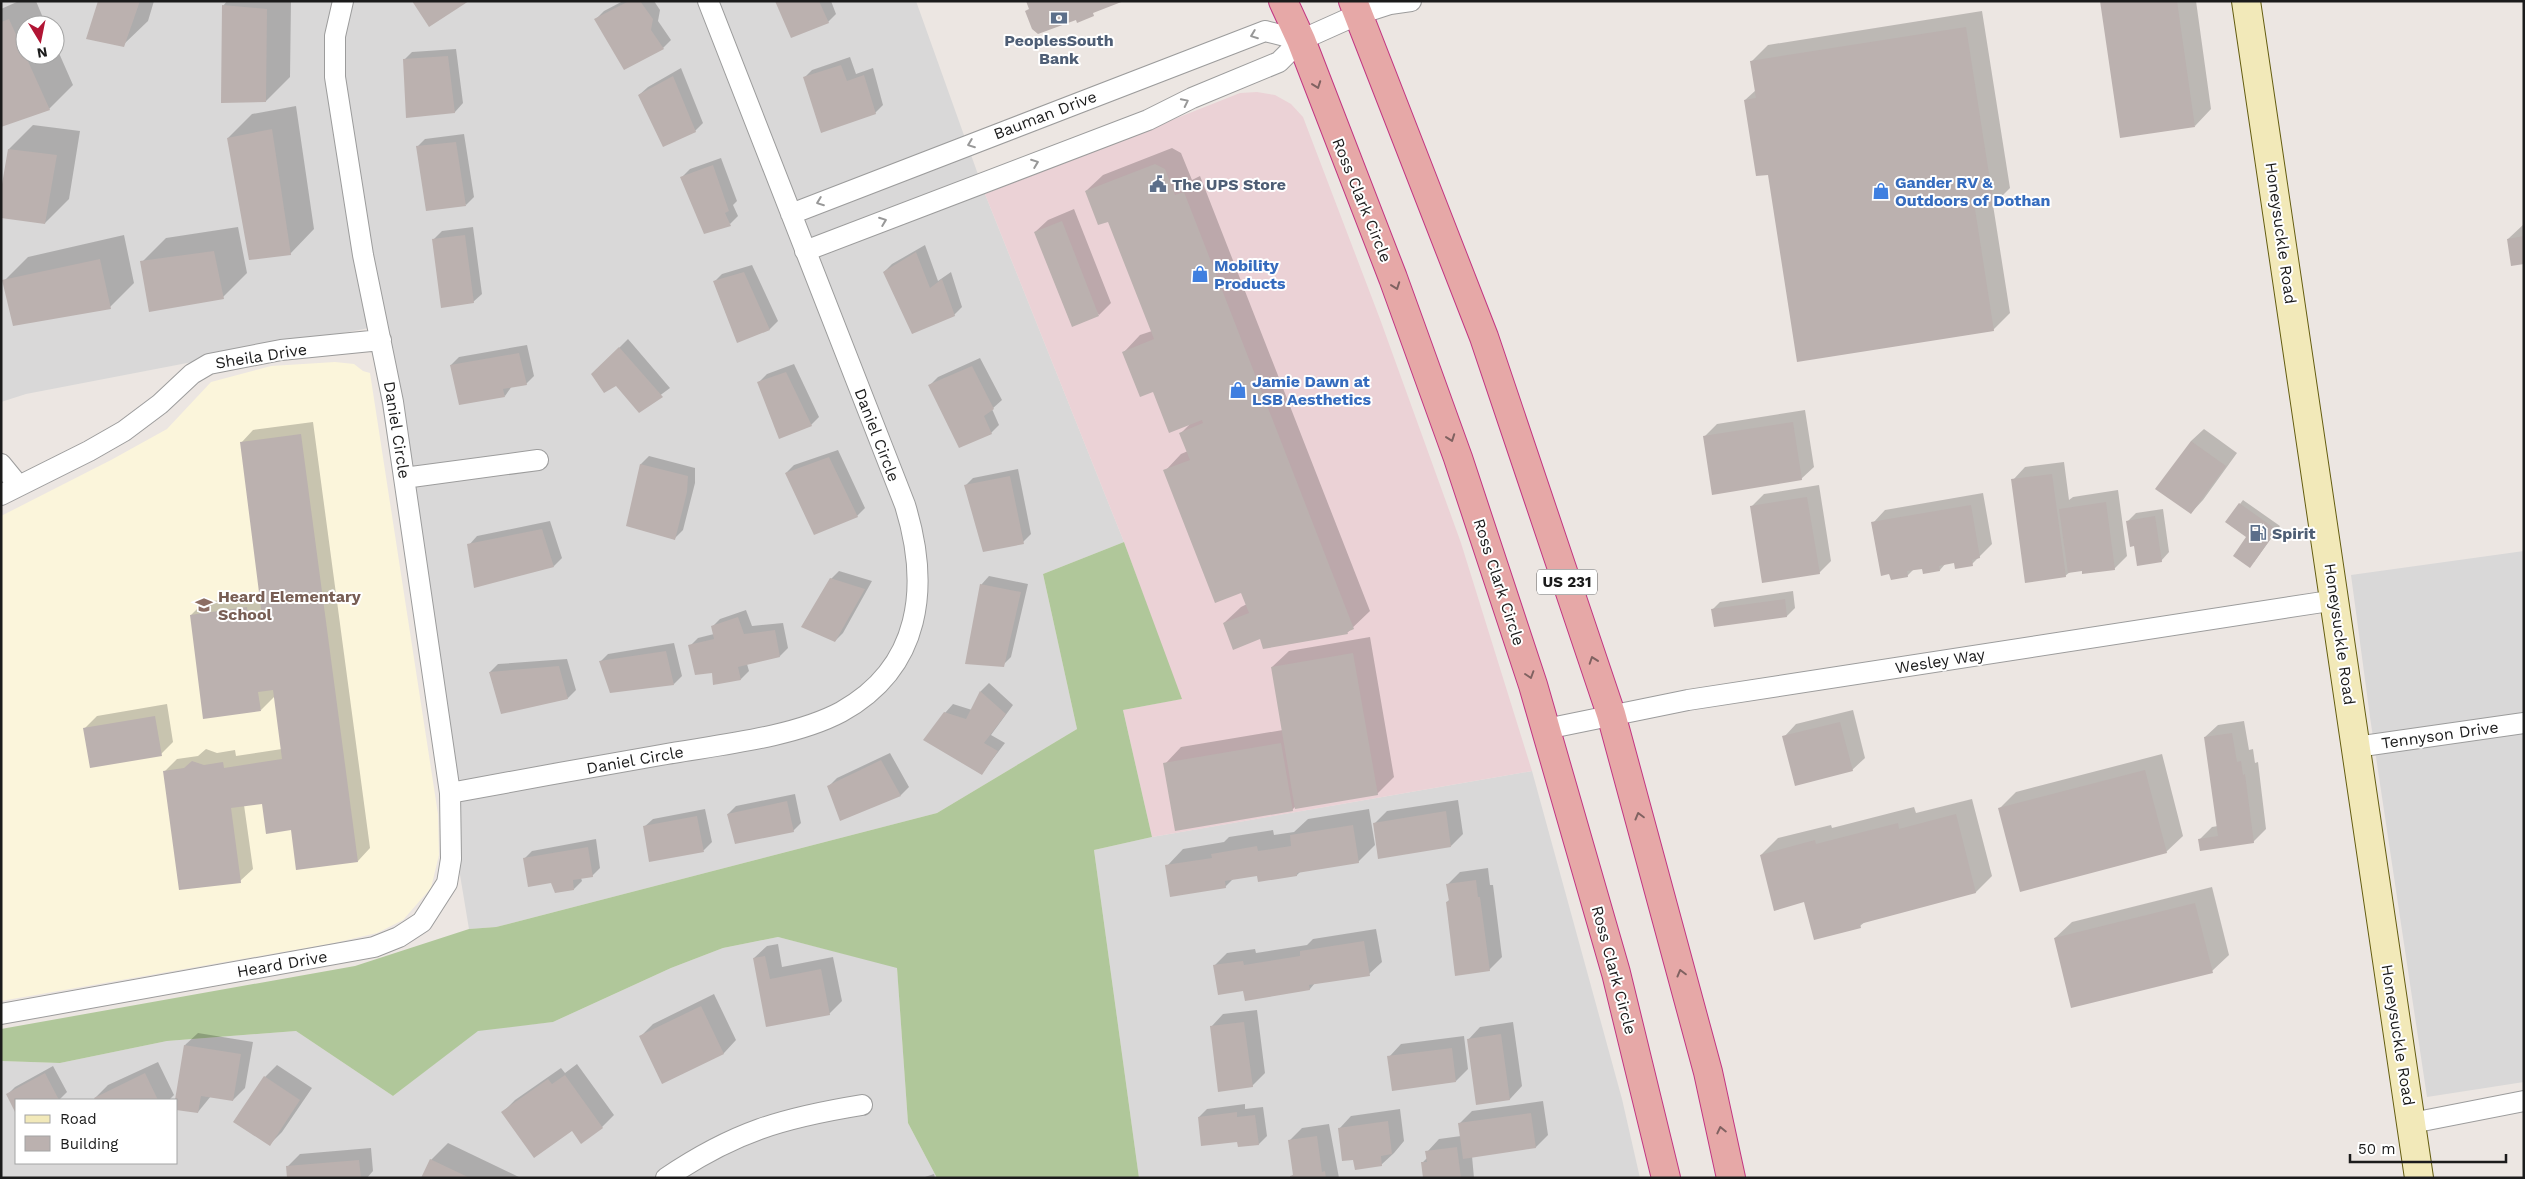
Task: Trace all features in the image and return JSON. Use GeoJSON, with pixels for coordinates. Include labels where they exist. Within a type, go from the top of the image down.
{"type":"FeatureCollection","features":[{"type":"Feature","properties":{"kind":"highway","name":"Ross Clark Circle"},"geometry":{"type":"LineString","coordinates":[[1283,1],[1301,40],[1393,278],[1458,458],[1546,729],[1616,973],[1666,1178]]}},
{"type":"Feature","properties":{"kind":"highway","name":"US 231"},"geometry":{"type":"LineString","coordinates":[[1356,8],[1484,337],[1611,714],[1708,1072],[1731,1178]]}},
{"type":"Feature","properties":{"kind":"main road","name":"Honeysuckle Road"},"geometry":{"type":"LineString","coordinates":[[2246,1],[2336,600],[2419,1178]]}},
{"type":"Feature","properties":{"kind":"street","name":"Daniel Circle"},"geometry":{"type":"LineString","coordinates":[[343,1],[335,36],[336,77],[363,255],[381,340],[404,478],[450,794],[799,728],[840,712],[856,703],[875,687],[898,656],[906,641],[918,604],[918,566],[912,530],[905,505],[708,1]]}},
{"type":"Feature","properties":{"kind":"street"},"geometry":{"type":"LineString","coordinates":[[805,251],[1148,120],[1192,98],[1279,62],[1301,40],[1356,8],[1411,1]]}},
{"type":"Feature","properties":{"kind":"street","name":"Bauman Drive"},"geometry":{"type":"LineString","coordinates":[[791,214],[1265,31],[1301,40]]}},
{"type":"Feature","properties":{"kind":"street","name":"Sheila Drive"},"geometry":{"type":"LineString","coordinates":[[10,490],[124,431],[154,409],[192,374],[209,364],[281,350],[381,340]]}},
{"type":"Feature","properties":{"kind":"street"},"geometry":{"type":"LineString","coordinates":[[404,478],[538,460]]}},
{"type":"Feature","properties":{"kind":"street"},"geometry":{"type":"LineString","coordinates":[[1,464],[10,490]]}},
{"type":"Feature","properties":{"kind":"street","name":"Wesley Way"},"geometry":{"type":"LineString","coordinates":[[1546,729],[1611,714],[1688,700],[2336,600]]}},
{"type":"Feature","properties":{"kind":"street","name":"Tennyson Drive"},"geometry":{"type":"LineString","coordinates":[[2356,747],[2524,724]]}},
{"type":"Feature","properties":{"kind":"street","name":"Heard Drive"},"geometry":{"type":"LineString","coordinates":[[1,1014],[374,947],[399,937],[422,922],[447,884],[452,860],[450,794]]}},
{"type":"Feature","properties":{"kind":"street"},"geometry":{"type":"LineString","coordinates":[[2412,1123],[2524,1102]]}},
{"type":"Feature","properties":{"kind":"street"},"geometry":{"type":"LineString","coordinates":[[666,1178],[690,1162],[744,1133],[770,1124],[811,1114],[862,1106]]}},
{"type":"Feature","properties":{"kind":"shaded area"},"geometry":{"type":"Polygon","coordinates":[[[1,1],[916,1],[985,194],[1124,542],[1043,574],[1077,729],[937,813],[496,927],[469,929],[369,328],[26,394],[1,402],[1,1]]]}},
{"type":"Feature","properties":{"kind":"shaded area"},"geometry":{"type":"Polygon","coordinates":[[[1257,92],[1275,95],[1291,104],[1303,117],[1380,319],[1461,543],[1532,771],[1152,837],[1123,710],[1181,699],[1124,542],[985,194],[1240,93],[1257,92]]]}},
{"type":"Feature","properties":{"kind":"shaded area","name":"Heard Elementary School"},"geometry":{"type":"Polygon","coordinates":[[[335,362],[354,364],[363,371],[370,373],[438,814],[439,855],[431,888],[403,920],[377,933],[334,943],[1,1001],[1,516],[167,429],[211,382],[271,366],[335,362]]]}},
{"type":"Feature","properties":{"kind":"shaded area"},"geometry":{"type":"Polygon","coordinates":[[[2524,551],[2524,1082],[2427,1097],[2370,717],[2351,575],[2524,551]]]}},
{"type":"Feature","properties":{"kind":"shaded area"},"geometry":{"type":"Polygon","coordinates":[[[1532,771],[1622,1099],[1640,1178],[1139,1178],[1094,850],[1152,837],[1532,771]]]}},
{"type":"Feature","properties":{"kind":"shaded area"},"geometry":{"type":"Polygon","coordinates":[[[778,937],[897,967],[908,1123],[937,1178],[1,1178],[1,1061],[60,1063],[167,1041],[296,1031],[393,1096],[478,1030],[553,1022],[671,968],[723,948],[778,937]]]}},
{"type":"Feature","properties":{"kind":"green space"},"geometry":{"type":"Polygon","coordinates":[[[1124,542],[1182,699],[1123,710],[1152,837],[1094,850],[1139,1178],[937,1178],[908,1123],[897,968],[778,937],[723,948],[671,968],[553,1022],[478,1031],[393,1096],[296,1031],[167,1041],[60,1063],[1,1061],[1,1029],[355,966],[469,929],[496,927],[937,813],[1077,729],[1043,574],[1124,542]]]}},
{"type":"Feature","properties":{"kind":"building"},"geometry":{"type":"Polygon","coordinates":[[[98,1],[140,1],[124,47],[86,39],[98,1]]]}},
{"type":"Feature","properties":{"kind":"building"},"geometry":{"type":"Polygon","coordinates":[[[412,1],[469,1],[429,27],[412,1]]]}},
{"type":"Feature","properties":{"kind":"building"},"geometry":{"type":"Polygon","coordinates":[[[629,1],[640,1],[653,19],[651,30],[664,49],[624,70],[594,19],[629,1]]]}},
{"type":"Feature","properties":{"kind":"building"},"geometry":{"type":"Polygon","coordinates":[[[775,1],[819,1],[829,23],[791,38],[775,1]]]}},
{"type":"Feature","properties":{"kind":"building","name":"PeoplesSouth Bank"},"geometry":{"type":"Polygon","coordinates":[[[1026,1],[1124,1],[1093,13],[1094,16],[1077,23],[1076,20],[1038,34],[1032,29],[1025,11],[1029,9],[1026,1]]]}},
{"type":"Feature","properties":{"kind":"building"},"geometry":{"type":"Polygon","coordinates":[[[2100,1],[2177,1],[2195,127],[2120,138],[2100,1]]]}},
{"type":"Feature","properties":{"kind":"building"},"geometry":{"type":"Polygon","coordinates":[[[222,5],[267,9],[266,102],[221,103],[222,5]]]}},
{"type":"Feature","properties":{"kind":"building"},"geometry":{"type":"Polygon","coordinates":[[[9,19],[15,32],[15,65],[30,65],[50,110],[1,127],[1,22],[9,19]]]}},
{"type":"Feature","properties":{"kind":"building","name":"Gander RV & Outdoors of Dothan"},"geometry":{"type":"Polygon","coordinates":[[[1966,27],[1994,206],[1975,209],[1994,331],[1797,362],[1768,175],[1756,176],[1744,100],[1756,98],[1750,61],[1966,27]]]}},
{"type":"Feature","properties":{"kind":"building"},"geometry":{"type":"Polygon","coordinates":[[[448,56],[455,113],[406,118],[403,59],[448,56]]]}},
{"type":"Feature","properties":{"kind":"building"},"geometry":{"type":"Polygon","coordinates":[[[841,65],[847,81],[864,75],[876,114],[821,133],[803,77],[841,65]]]}},
{"type":"Feature","properties":{"kind":"building"},"geometry":{"type":"Polygon","coordinates":[[[673,76],[696,132],[663,147],[638,95],[673,76]]]}},
{"type":"Feature","properties":{"kind":"building"},"geometry":{"type":"Polygon","coordinates":[[[272,129],[291,255],[249,260],[227,138],[272,129]]]}},
{"type":"Feature","properties":{"kind":"building"},"geometry":{"type":"Polygon","coordinates":[[[456,142],[466,206],[426,211],[416,146],[456,142]]]}},
{"type":"Feature","properties":{"kind":"building"},"geometry":{"type":"Polygon","coordinates":[[[8,149],[57,155],[45,224],[1,218],[1,190],[8,149]]]}},
{"type":"Feature","properties":{"kind":"building"},"geometry":{"type":"Polygon","coordinates":[[[1155,164],[1165,169],[1175,195],[1184,192],[1354,629],[1347,632],[1348,634],[1263,649],[1260,639],[1233,650],[1223,623],[1249,613],[1241,593],[1215,603],[1163,470],[1190,460],[1179,433],[1203,423],[1202,420],[1169,433],[1153,392],[1140,397],[1122,352],[1154,339],[1108,222],[1098,225],[1085,191],[1155,164]]]}},
{"type":"Feature","properties":{"kind":"building"},"geometry":{"type":"Polygon","coordinates":[[[713,165],[729,211],[725,213],[731,226],[704,234],[680,177],[713,165]]]}},
{"type":"Feature","properties":{"kind":"building"},"geometry":{"type":"Polygon","coordinates":[[[1062,221],[1099,316],[1072,327],[1034,232],[1062,221]]]}},
{"type":"Feature","properties":{"kind":"building"},"geometry":{"type":"Polygon","coordinates":[[[465,235],[474,303],[441,308],[432,239],[465,235]]]}},
{"type":"Feature","properties":{"kind":"building"},"geometry":{"type":"Polygon","coordinates":[[[2524,236],[2524,264],[2511,266],[2507,239],[2524,236]]]}},
{"type":"Feature","properties":{"kind":"building"},"geometry":{"type":"Polygon","coordinates":[[[214,251],[224,299],[149,312],[140,261],[214,251]]]}},
{"type":"Feature","properties":{"kind":"building"},"geometry":{"type":"Polygon","coordinates":[[[916,252],[930,288],[942,279],[955,316],[912,334],[883,272],[916,252]]]}},
{"type":"Feature","properties":{"kind":"building"},"geometry":{"type":"Polygon","coordinates":[[[100,259],[111,309],[13,326],[2,280],[100,259]]]}},
{"type":"Feature","properties":{"kind":"building"},"geometry":{"type":"Polygon","coordinates":[[[744,272],[770,330],[737,343],[713,281],[744,272]]]}},
{"type":"Feature","properties":{"kind":"building"},"geometry":{"type":"Polygon","coordinates":[[[619,347],[663,397],[639,413],[616,386],[604,393],[591,374],[619,347]]]}},
{"type":"Feature","properties":{"kind":"building"},"geometry":{"type":"Polygon","coordinates":[[[519,353],[527,385],[503,389],[505,397],[459,405],[450,365],[519,353]]]}},
{"type":"Feature","properties":{"kind":"building"},"geometry":{"type":"Polygon","coordinates":[[[972,366],[994,409],[984,416],[992,434],[959,448],[928,385],[972,366]]]}},
{"type":"Feature","properties":{"kind":"building"},"geometry":{"type":"Polygon","coordinates":[[[786,372],[812,426],[779,439],[757,382],[786,372]]]}},
{"type":"Feature","properties":{"kind":"building"},"geometry":{"type":"Polygon","coordinates":[[[1793,422],[1802,480],[1712,495],[1703,436],[1793,422]]]}},
{"type":"Feature","properties":{"kind":"building"},"geometry":{"type":"Polygon","coordinates":[[[301,434],[358,862],[296,870],[291,830],[266,834],[262,804],[231,808],[241,883],[179,890],[163,771],[184,768],[192,761],[204,765],[223,762],[224,768],[282,759],[273,690],[258,692],[261,711],[203,719],[190,615],[247,607],[248,618],[262,616],[240,442],[301,434]]]}},
{"type":"Feature","properties":{"kind":"building"},"geometry":{"type":"Polygon","coordinates":[[[2191,441],[2226,466],[2191,514],[2155,489],[2191,441]]]}},
{"type":"Feature","properties":{"kind":"building"},"geometry":{"type":"Polygon","coordinates":[[[829,457],[858,517],[814,535],[785,473],[829,457]]]}},
{"type":"Feature","properties":{"kind":"building"},"geometry":{"type":"Polygon","coordinates":[[[640,464],[688,476],[687,492],[675,540],[626,526],[640,464]]]}},
{"type":"Feature","properties":{"kind":"building"},"geometry":{"type":"Polygon","coordinates":[[[2052,474],[2066,577],[2025,583],[2011,479],[2052,474]]]}},
{"type":"Feature","properties":{"kind":"building"},"geometry":{"type":"Polygon","coordinates":[[[1010,476],[1024,544],[983,552],[964,485],[1010,476]]]}},
{"type":"Feature","properties":{"kind":"building"},"geometry":{"type":"Polygon","coordinates":[[[1807,497],[1820,574],[1762,583],[1750,506],[1807,497]]]}},
{"type":"Feature","properties":{"kind":"building"},"geometry":{"type":"Polygon","coordinates":[[[2106,502],[2115,570],[2082,574],[2082,571],[2068,573],[2059,509],[2106,502]]]}},
{"type":"Feature","properties":{"kind":"building","name":"Spirit"},"geometry":{"type":"Polygon","coordinates":[[[2239,503],[2277,530],[2250,568],[2233,556],[2246,537],[2225,522],[2239,503]]]}},
{"type":"Feature","properties":{"kind":"building"},"geometry":{"type":"Polygon","coordinates":[[[1971,505],[1980,558],[1972,560],[1973,566],[1955,569],[1954,563],[1939,566],[1940,571],[1923,574],[1922,569],[1907,571],[1908,577],[1891,580],[1889,574],[1881,576],[1871,522],[1971,505]]]}},
{"type":"Feature","properties":{"kind":"building"},"geometry":{"type":"Polygon","coordinates":[[[2155,516],[2162,562],[2137,566],[2134,546],[2130,547],[2126,521],[2155,516]]]}},
{"type":"Feature","properties":{"kind":"building"},"geometry":{"type":"Polygon","coordinates":[[[542,529],[554,567],[474,588],[467,544],[542,529]]]}},
{"type":"Feature","properties":{"kind":"building"},"geometry":{"type":"Polygon","coordinates":[[[830,578],[865,589],[835,642],[801,627],[830,578]]]}},
{"type":"Feature","properties":{"kind":"building"},"geometry":{"type":"Polygon","coordinates":[[[980,584],[1021,592],[1004,667],[965,664],[980,584]]]}},
{"type":"Feature","properties":{"kind":"building"},"geometry":{"type":"Polygon","coordinates":[[[1785,599],[1787,617],[1714,627],[1711,609],[1785,599]]]}},
{"type":"Feature","properties":{"kind":"building"},"geometry":{"type":"Polygon","coordinates":[[[738,617],[744,634],[775,630],[780,657],[738,667],[741,680],[713,685],[712,673],[695,675],[688,645],[714,639],[711,626],[738,617]]]}},
{"type":"Feature","properties":{"kind":"building"},"geometry":{"type":"Polygon","coordinates":[[[666,651],[674,685],[610,693],[599,661],[666,651]]]}},
{"type":"Feature","properties":{"kind":"building"},"geometry":{"type":"Polygon","coordinates":[[[1353,653],[1378,795],[1295,809],[1271,667],[1353,653]]]}},
{"type":"Feature","properties":{"kind":"building"},"geometry":{"type":"Polygon","coordinates":[[[559,666],[568,699],[501,714],[489,672],[559,666]]]}},
{"type":"Feature","properties":{"kind":"building"},"geometry":{"type":"Polygon","coordinates":[[[980,691],[1006,714],[984,743],[998,751],[982,775],[923,740],[944,712],[966,719],[980,691]]]}},
{"type":"Feature","properties":{"kind":"building"},"geometry":{"type":"Polygon","coordinates":[[[155,716],[162,756],[90,768],[83,728],[155,716]]]}},
{"type":"Feature","properties":{"kind":"building"},"geometry":{"type":"Polygon","coordinates":[[[1840,722],[1853,771],[1795,786],[1782,736],[1840,722]]]}},
{"type":"Feature","properties":{"kind":"building"},"geometry":{"type":"Polygon","coordinates":[[[2232,733],[2237,762],[2241,761],[2243,775],[2245,774],[2254,843],[2200,851],[2198,839],[2218,836],[2204,737],[2232,733]]]}},
{"type":"Feature","properties":{"kind":"building"},"geometry":{"type":"Polygon","coordinates":[[[1281,743],[1293,811],[1175,831],[1163,763],[1281,743]]]}},
{"type":"Feature","properties":{"kind":"building"},"geometry":{"type":"Polygon","coordinates":[[[881,760],[901,796],[840,821],[827,786],[881,760]]]}},
{"type":"Feature","properties":{"kind":"building"},"geometry":{"type":"Polygon","coordinates":[[[2145,770],[2167,853],[2020,892],[1998,808],[2145,770]]]}},
{"type":"Feature","properties":{"kind":"building"},"geometry":{"type":"Polygon","coordinates":[[[787,801],[794,832],[735,844],[727,814],[787,801]]]}},
{"type":"Feature","properties":{"kind":"building"},"geometry":{"type":"Polygon","coordinates":[[[1446,811],[1451,847],[1378,859],[1373,823],[1446,811]]]}},
{"type":"Feature","properties":{"kind":"building"},"geometry":{"type":"Polygon","coordinates":[[[1956,814],[1976,893],[1860,924],[1861,928],[1814,940],[1804,902],[1774,911],[1760,855],[1815,840],[1816,844],[1898,823],[1899,829],[1956,814]]]}},
{"type":"Feature","properties":{"kind":"building"},"geometry":{"type":"Polygon","coordinates":[[[697,816],[704,852],[649,862],[643,826],[697,816]]]}},
{"type":"Feature","properties":{"kind":"building"},"geometry":{"type":"Polygon","coordinates":[[[1353,825],[1359,863],[1297,873],[1297,876],[1258,882],[1257,876],[1225,881],[1226,888],[1170,897],[1165,865],[1212,858],[1211,854],[1257,846],[1258,851],[1291,846],[1290,835],[1353,825]]]}},
{"type":"Feature","properties":{"kind":"building"},"geometry":{"type":"Polygon","coordinates":[[[588,847],[593,877],[573,880],[574,890],[555,893],[551,883],[528,887],[523,858],[588,847]]]}},
{"type":"Feature","properties":{"kind":"building"},"geometry":{"type":"Polygon","coordinates":[[[1476,880],[1490,971],[1455,976],[1446,902],[1449,901],[1446,884],[1476,880]]]}},
{"type":"Feature","properties":{"kind":"building"},"geometry":{"type":"Polygon","coordinates":[[[2195,903],[2213,973],[2071,1008],[2054,938],[2195,903]]]}},
{"type":"Feature","properties":{"kind":"building"},"geometry":{"type":"Polygon","coordinates":[[[1364,941],[1370,976],[1309,985],[1310,990],[1245,1001],[1243,991],[1218,995],[1213,965],[1243,961],[1244,965],[1300,956],[1300,951],[1364,941]]]}},
{"type":"Feature","properties":{"kind":"building"},"geometry":{"type":"Polygon","coordinates":[[[765,956],[770,979],[821,969],[830,1015],[766,1027],[753,958],[765,956]]]}},
{"type":"Feature","properties":{"kind":"building"},"geometry":{"type":"Polygon","coordinates":[[[701,1006],[724,1054],[662,1084],[639,1036],[701,1006]]]}},
{"type":"Feature","properties":{"kind":"building"},"geometry":{"type":"Polygon","coordinates":[[[1244,1022],[1253,1087],[1218,1092],[1210,1026],[1244,1022]]]}},
{"type":"Feature","properties":{"kind":"building"},"geometry":{"type":"Polygon","coordinates":[[[1501,1034],[1510,1100],[1476,1105],[1467,1039],[1501,1034]]]}},
{"type":"Feature","properties":{"kind":"building"},"geometry":{"type":"Polygon","coordinates":[[[184,1045],[241,1054],[233,1101],[201,1096],[198,1113],[178,1110],[178,1099],[175,1099],[184,1045]]]}},
{"type":"Feature","properties":{"kind":"building"},"geometry":{"type":"Polygon","coordinates":[[[1452,1048],[1456,1082],[1392,1091],[1387,1056],[1452,1048]]]}},
{"type":"Feature","properties":{"kind":"building"},"geometry":{"type":"Polygon","coordinates":[[[45,1073],[58,1099],[15,1099],[15,1112],[6,1094],[45,1073]]]}},
{"type":"Feature","properties":{"kind":"building"},"geometry":{"type":"Polygon","coordinates":[[[145,1073],[158,1099],[94,1099],[145,1073]]]}},
{"type":"Feature","properties":{"kind":"building"},"geometry":{"type":"Polygon","coordinates":[[[565,1075],[603,1128],[581,1144],[572,1131],[534,1158],[501,1112],[548,1079],[552,1084],[565,1075]]]}},
{"type":"Feature","properties":{"kind":"building"},"geometry":{"type":"Polygon","coordinates":[[[264,1076],[300,1100],[270,1146],[233,1122],[264,1076]]]}},
{"type":"Feature","properties":{"kind":"building"},"geometry":{"type":"Polygon","coordinates":[[[1237,1112],[1237,1117],[1255,1115],[1259,1145],[1238,1147],[1237,1142],[1201,1146],[1198,1117],[1237,1112]]]}},
{"type":"Feature","properties":{"kind":"building"},"geometry":{"type":"Polygon","coordinates":[[[1531,1113],[1536,1148],[1463,1159],[1458,1123],[1531,1113]]]}},
{"type":"Feature","properties":{"kind":"building"},"geometry":{"type":"Polygon","coordinates":[[[1388,1121],[1392,1154],[1381,1156],[1382,1166],[1355,1170],[1353,1160],[1342,1161],[1338,1128],[1388,1121]]]}},
{"type":"Feature","properties":{"kind":"building"},"geometry":{"type":"Polygon","coordinates":[[[1317,1136],[1322,1172],[1325,1171],[1326,1178],[1290,1178],[1293,1175],[1288,1140],[1317,1136]]]}},
{"type":"Feature","properties":{"kind":"building"},"geometry":{"type":"Polygon","coordinates":[[[1457,1147],[1461,1178],[1423,1178],[1421,1162],[1427,1162],[1425,1151],[1457,1147]]]}},
{"type":"Feature","properties":{"kind":"building"},"geometry":{"type":"Polygon","coordinates":[[[430,1159],[470,1178],[421,1178],[430,1159]]]}},
{"type":"Feature","properties":{"kind":"building"},"geometry":{"type":"Polygon","coordinates":[[[359,1160],[361,1178],[287,1178],[286,1166],[359,1160]]]}},
{"type":"Feature","properties":{"kind":"place","name":"PeoplesSouth Bank"},"geometry":{"type":"Point","coordinates":[1059,18]}},
{"type":"Feature","properties":{"kind":"place","name":"The UPS Store"},"geometry":{"type":"Point","coordinates":[1158,184]}},
{"type":"Feature","properties":{"kind":"place","name":"Gander RV & Outdoors of Dothan"},"geometry":{"type":"Point","coordinates":[1881,191]}},
{"type":"Feature","properties":{"kind":"place","name":"Mobility Products"},"geometry":{"type":"Point","coordinates":[1200,274]}},
{"type":"Feature","properties":{"kind":"place","name":"Jamie Dawn at LSB Aesthetics"},"geometry":{"type":"Point","coordinates":[1238,390]}},
{"type":"Feature","properties":{"kind":"place","name":"Spirit"},"geometry":{"type":"Point","coordinates":[2258,533]}},
{"type":"Feature","properties":{"kind":"place","name":"Heard Elementary School"},"geometry":{"type":"Point","coordinates":[204,605]}}]}
